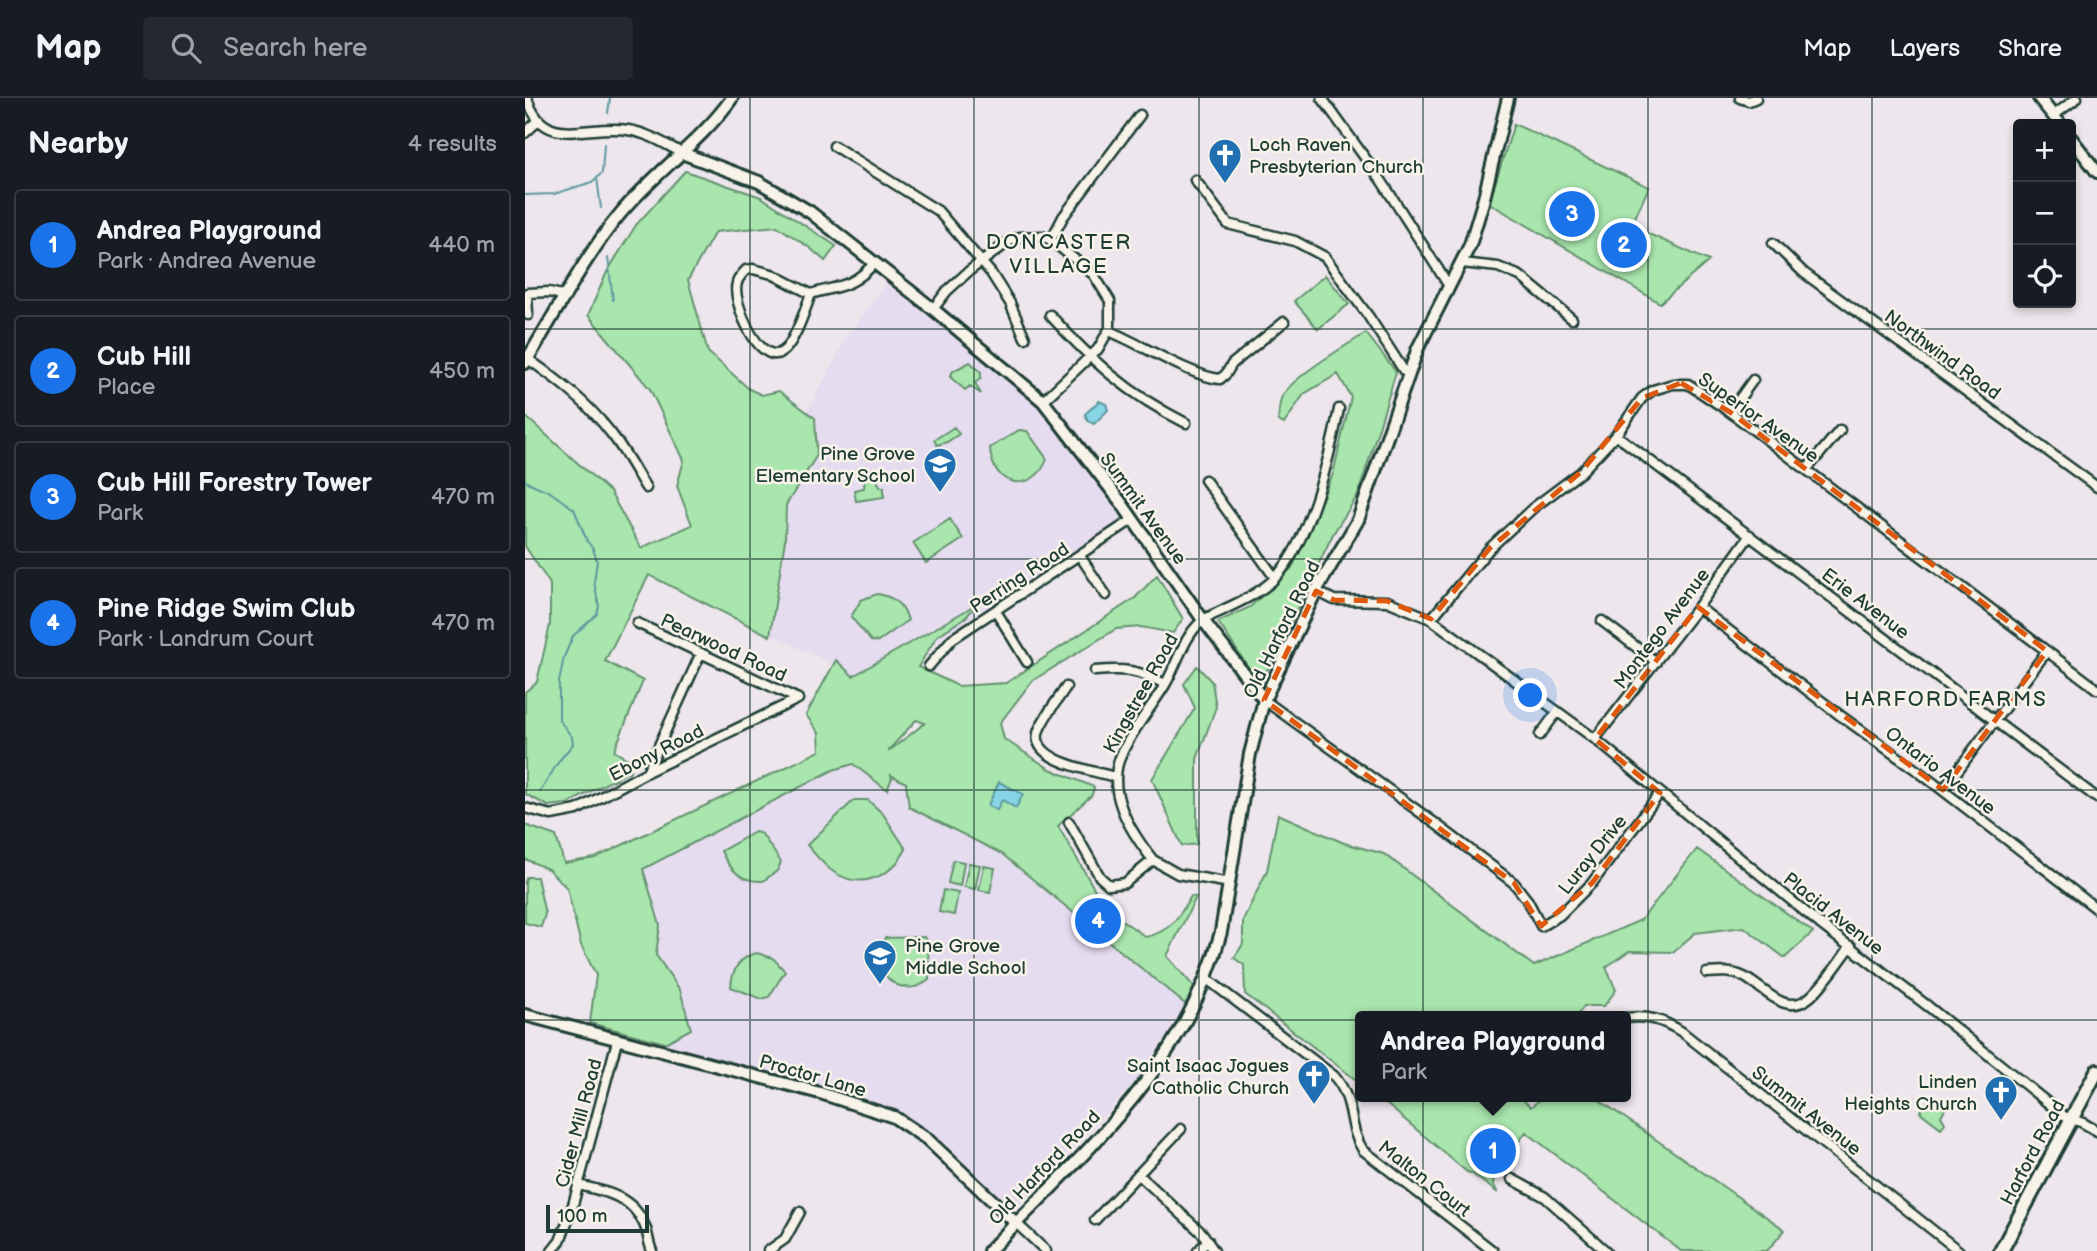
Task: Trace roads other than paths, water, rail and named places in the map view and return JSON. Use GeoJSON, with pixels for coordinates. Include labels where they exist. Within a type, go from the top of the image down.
{"type":"FeatureCollection","features":[{"type":"Feature","properties":{"kind":"main road","name":"Harford Road"},"geometry":{"type":"LineString","coordinates":[[2001,1251],[2097,1071]]}},
{"type":"Feature","properties":{"kind":"street"},"geometry":{"type":"LineString","coordinates":[[527,98],[538,121],[553,131],[611,128],[629,130],[647,135],[683,153]]}},
{"type":"Feature","properties":{"kind":"street"},"geometry":{"type":"LineString","coordinates":[[646,488],[611,432],[588,406],[566,386],[526,361],[610,226],[645,187],[716,119],[732,98]]}},
{"type":"Feature","properties":{"kind":"street"},"geometry":{"type":"LineString","coordinates":[[1322,98],[1381,180],[1449,286]]}},
{"type":"Feature","properties":{"kind":"street","name":"Old Harford Road"},"geometry":{"type":"LineString","coordinates":[[989,1251],[1150,1079],[1185,1026],[1207,979],[1221,932],[1250,754],[1265,700],[1316,591],[1358,520],[1421,340],[1462,263],[1483,202],[1508,98]]}},
{"type":"Feature","properties":{"kind":"street"},"geometry":{"type":"LineString","coordinates":[[1741,98],[1749,101],[1756,98]]}},
{"type":"Feature","properties":{"kind":"street"},"geometry":{"type":"LineString","coordinates":[[2039,98],[2056,119]]}},
{"type":"Feature","properties":{"kind":"street"},"geometry":{"type":"LineString","coordinates":[[2058,119],[2077,98]]}},
{"type":"Feature","properties":{"kind":"street"},"geometry":{"type":"LineString","coordinates":[[1051,240],[1063,217],[1140,115]]}},
{"type":"Feature","properties":{"kind":"street"},"geometry":{"type":"LineString","coordinates":[[525,133],[538,121]]}},
{"type":"Feature","properties":{"kind":"street"},"geometry":{"type":"LineString","coordinates":[[834,145],[938,211],[1003,291],[1025,338]]}},
{"type":"Feature","properties":{"kind":"street"},"geometry":{"type":"LineString","coordinates":[[2076,145],[2097,172]]}},
{"type":"Feature","properties":{"kind":"street","name":"Summit Avenue"},"geometry":{"type":"LineString","coordinates":[[683,153],[759,182],[810,212],[933,309],[1043,401],[1265,700],[1514,883],[1528,901],[1541,926]]}},
{"type":"Feature","properties":{"kind":"street"},"geometry":{"type":"LineString","coordinates":[[1195,180],[1228,224],[1295,241],[1325,257],[1408,373]]}},
{"type":"Feature","properties":{"kind":"street"},"geometry":{"type":"LineString","coordinates":[[933,309],[958,281],[1011,240],[1019,237],[1042,236],[1051,240],[1094,275],[1111,306],[1109,331],[1104,341],[1089,357],[1043,401]]}},
{"type":"Feature","properties":{"kind":"street","name":"Northwind Road"},"geometry":{"type":"LineString","coordinates":[[1773,243],[1808,275],[2097,487]]}},
{"type":"Feature","properties":{"kind":"street"},"geometry":{"type":"LineString","coordinates":[[811,294],[789,343],[782,352],[775,354],[767,352],[754,340],[735,294],[736,284],[746,270],[772,274],[811,294],[859,279],[874,263]]}},
{"type":"Feature","properties":{"kind":"street"},"geometry":{"type":"LineString","coordinates":[[1462,263],[1498,267],[1520,276],[1572,319]]}},
{"type":"Feature","properties":{"kind":"street"},"geometry":{"type":"LineString","coordinates":[[528,314],[527,293],[549,292],[566,296]]}},
{"type":"Feature","properties":{"kind":"street"},"geometry":{"type":"LineString","coordinates":[[1050,315],[1089,357],[1130,391],[1186,423]]}},
{"type":"Feature","properties":{"kind":"street"},"geometry":{"type":"LineString","coordinates":[[1109,331],[1204,376],[1220,379],[1232,364],[1284,322]]}},
{"type":"Feature","properties":{"kind":"street"},"geometry":{"type":"LineString","coordinates":[[1730,412],[1753,380]]}},
{"type":"Feature","properties":{"kind":"street","name":"Superior Avenue"},"geometry":{"type":"LineString","coordinates":[[1431,620],[1490,548],[1533,508],[1581,472],[1616,435],[1642,398],[1663,385],[1688,384],[1807,469],[2097,689]]}},
{"type":"Feature","properties":{"kind":"street"},"geometry":{"type":"LineString","coordinates":[[1203,620],[1275,578],[1295,547],[1331,447],[1339,409]]}},
{"type":"Feature","properties":{"kind":"street"},"geometry":{"type":"LineString","coordinates":[[1807,469],[1840,430]]}},
{"type":"Feature","properties":{"kind":"street","name":"Erie Avenue"},"geometry":{"type":"LineString","coordinates":[[1616,435],[2097,798]]}},
{"type":"Feature","properties":{"kind":"street"},"geometry":{"type":"LineString","coordinates":[[1205,480],[1275,578]]}},
{"type":"Feature","properties":{"kind":"street","name":"Perring Road"},"geometry":{"type":"LineString","coordinates":[[929,666],[952,639],[1132,520]]}},
{"type":"Feature","properties":{"kind":"street","name":"Montego Avenue"},"geometry":{"type":"LineString","coordinates":[[1595,739],[1698,607],[1750,535]]}},
{"type":"Feature","properties":{"kind":"street"},"geometry":{"type":"LineString","coordinates":[[1080,556],[1106,595]]}},
{"type":"Feature","properties":{"kind":"street","name":"Placid Avenue"},"geometry":{"type":"LineString","coordinates":[[1316,591],[1334,600],[1387,601],[1431,620],[1595,739],[2053,1108],[2097,1131]]}},
{"type":"Feature","properties":{"kind":"street","name":"Ontario Avenue"},"geometry":{"type":"LineString","coordinates":[[1698,607],[2097,909]]}},
{"type":"Feature","properties":{"kind":"street"},"geometry":{"type":"LineString","coordinates":[[996,611],[1027,662]]}},
{"type":"Feature","properties":{"kind":"street","name":"Kingstree Road"},"geometry":{"type":"LineString","coordinates":[[1153,860],[1126,820],[1115,777],[1122,752],[1165,684],[1186,640],[1203,620]]}},
{"type":"Feature","properties":{"kind":"street"},"geometry":{"type":"LineString","coordinates":[[1602,621],[1656,662]]}},
{"type":"Feature","properties":{"kind":"street","name":"Pearwood Road"},"geometry":{"type":"LineString","coordinates":[[637,623],[798,699]]}},
{"type":"Feature","properties":{"kind":"street"},"geometry":{"type":"LineString","coordinates":[[1943,790],[2047,651]]}},
{"type":"Feature","properties":{"kind":"street"},"geometry":{"type":"LineString","coordinates":[[647,772],[701,653]]}},
{"type":"Feature","properties":{"kind":"street"},"geometry":{"type":"LineString","coordinates":[[1095,671],[1131,670],[1165,684]]}},
{"type":"Feature","properties":{"kind":"street"},"geometry":{"type":"LineString","coordinates":[[1066,687],[1039,730],[1039,746],[1044,753],[1066,764],[1115,777]]}},
{"type":"Feature","properties":{"kind":"street","name":"Ebony Road"},"geometry":{"type":"LineString","coordinates":[[525,808],[551,815],[577,810],[647,772],[798,699]]}},
{"type":"Feature","properties":{"kind":"street"},"geometry":{"type":"LineString","coordinates":[[1540,735],[1557,712]]}},
{"type":"Feature","properties":{"kind":"street","name":"Luray Drive"},"geometry":{"type":"LineString","coordinates":[[1541,926],[1560,915],[1592,883],[1660,793]]}},
{"type":"Feature","properties":{"kind":"street"},"geometry":{"type":"LineString","coordinates":[[1069,822],[1100,877],[1109,885],[1125,883],[1153,860],[1178,874],[1230,883]]}},
{"type":"Feature","properties":{"kind":"street"},"geometry":{"type":"LineString","coordinates":[[1707,973],[1741,975],[1776,1001],[1797,1003],[1812,995],[1851,946]]}},
{"type":"Feature","properties":{"kind":"street","name":"Malton Court"},"geometry":{"type":"LineString","coordinates":[[1207,979],[1334,1076],[1348,1096],[1363,1150],[1493,1251]]}},
{"type":"Feature","properties":{"kind":"street","name":"Proctor Lane"},"geometry":{"type":"LineString","coordinates":[[525,1015],[820,1093],[894,1117],[927,1139],[1046,1251]]}},
{"type":"Feature","properties":{"kind":"street","name":"Summit Avenue"},"geometry":{"type":"LineString","coordinates":[[1631,1017],[1643,1016],[1667,1023],[1682,1032],[1959,1251]]}},
{"type":"Feature","properties":{"kind":"street","name":"Cider Mill Road"},"geometry":{"type":"LineString","coordinates":[[552,1251],[566,1227],[617,1041]]}},
{"type":"Feature","properties":{"kind":"street"},"geometry":{"type":"LineString","coordinates":[[1095,1220],[1181,1129]]}},
{"type":"Feature","properties":{"kind":"street"},"geometry":{"type":"LineString","coordinates":[[1137,1174],[1208,1240],[1214,1251]]}},
{"type":"Feature","properties":{"kind":"street"},"geometry":{"type":"LineString","coordinates":[[1512,1179],[1545,1197],[1606,1251]]}},
{"type":"Feature","properties":{"kind":"street"},"geometry":{"type":"LineString","coordinates":[[577,1185],[609,1193],[628,1203],[645,1225],[652,1251]]}},
{"type":"Feature","properties":{"kind":"street"},"geometry":{"type":"LineString","coordinates":[[768,1251],[785,1239],[800,1212]]}},
{"type":"Feature","properties":{"kind":"street"},"geometry":{"type":"LineString","coordinates":[[1198,1251],[1208,1240]]}},
{"type":"Feature","properties":{"kind":"water"},"geometry":{"type":"Polygon","coordinates":[[[1099,401],[1106,404],[1108,410],[1094,424],[1088,421],[1085,414],[1099,401]]]}},
{"type":"Feature","properties":{"kind":"water"},"geometry":{"type":"Polygon","coordinates":[[[999,782],[1023,794],[1016,808],[1002,800],[997,810],[988,805],[999,782]]]}},
{"type":"Feature","properties":{"kind":"waterway"},"geometry":{"type":"LineString","coordinates":[[608,113],[610,98]]}},
{"type":"Feature","properties":{"kind":"waterway"},"geometry":{"type":"LineString","coordinates":[[525,195],[554,194],[592,182],[602,173],[604,144]]}},
{"type":"Feature","properties":{"kind":"waterway"},"geometry":{"type":"LineString","coordinates":[[597,178],[601,208]]}},
{"type":"Feature","properties":{"kind":"waterway"},"geometry":{"type":"LineString","coordinates":[[608,258],[613,300]]}},
{"type":"Feature","properties":{"kind":"waterway"},"geometry":{"type":"LineString","coordinates":[[525,481],[550,492],[574,509],[597,561],[594,582],[599,606],[597,614],[573,636],[564,657],[559,682],[559,720],[572,737],[573,744],[540,792]]}},
{"type":"Feature","properties":{"kind":"place","name":"Loch Raven Presbyterian Church"},"geometry":{"type":"Point","coordinates":[1225,185]}},
{"type":"Feature","properties":{"kind":"place","name":"Cub Hill Forestry Tower"},"geometry":{"type":"Point","coordinates":[1572,214]}},
{"type":"Feature","properties":{"kind":"place","name":"Cub Hill"},"geometry":{"type":"Point","coordinates":[1624,245]}},
{"type":"Feature","properties":{"kind":"place","name":"Pine Grove Elementary School"},"geometry":{"type":"Point","coordinates":[940,494]}},
{"type":"Feature","properties":{"kind":"place","name":"Pine Ridge Swim Club"},"geometry":{"type":"Point","coordinates":[1098,921]}},
{"type":"Feature","properties":{"kind":"place","name":"Pine Grove Middle School"},"geometry":{"type":"Point","coordinates":[880,986]}},
{"type":"Feature","properties":{"kind":"place","name":"Saint Isaac Jogues Catholic Church"},"geometry":{"type":"Point","coordinates":[1314,1106]}},
{"type":"Feature","properties":{"kind":"place","name":"Linden Heights Church"},"geometry":{"type":"Point","coordinates":[2001,1122]}},
{"type":"Feature","properties":{"kind":"place","name":"Andrea Playground"},"geometry":{"type":"Point","coordinates":[1493,1151]}},
{"type":"Feature","properties":{"kind":"district","name":"DONCASTER VILLAGE"},"geometry":{"type":"Point","coordinates":[1059,254]}},
{"type":"Feature","properties":{"kind":"district","name":"HARFORD FARMS"},"geometry":{"type":"Point","coordinates":[1946,699]}}]}
